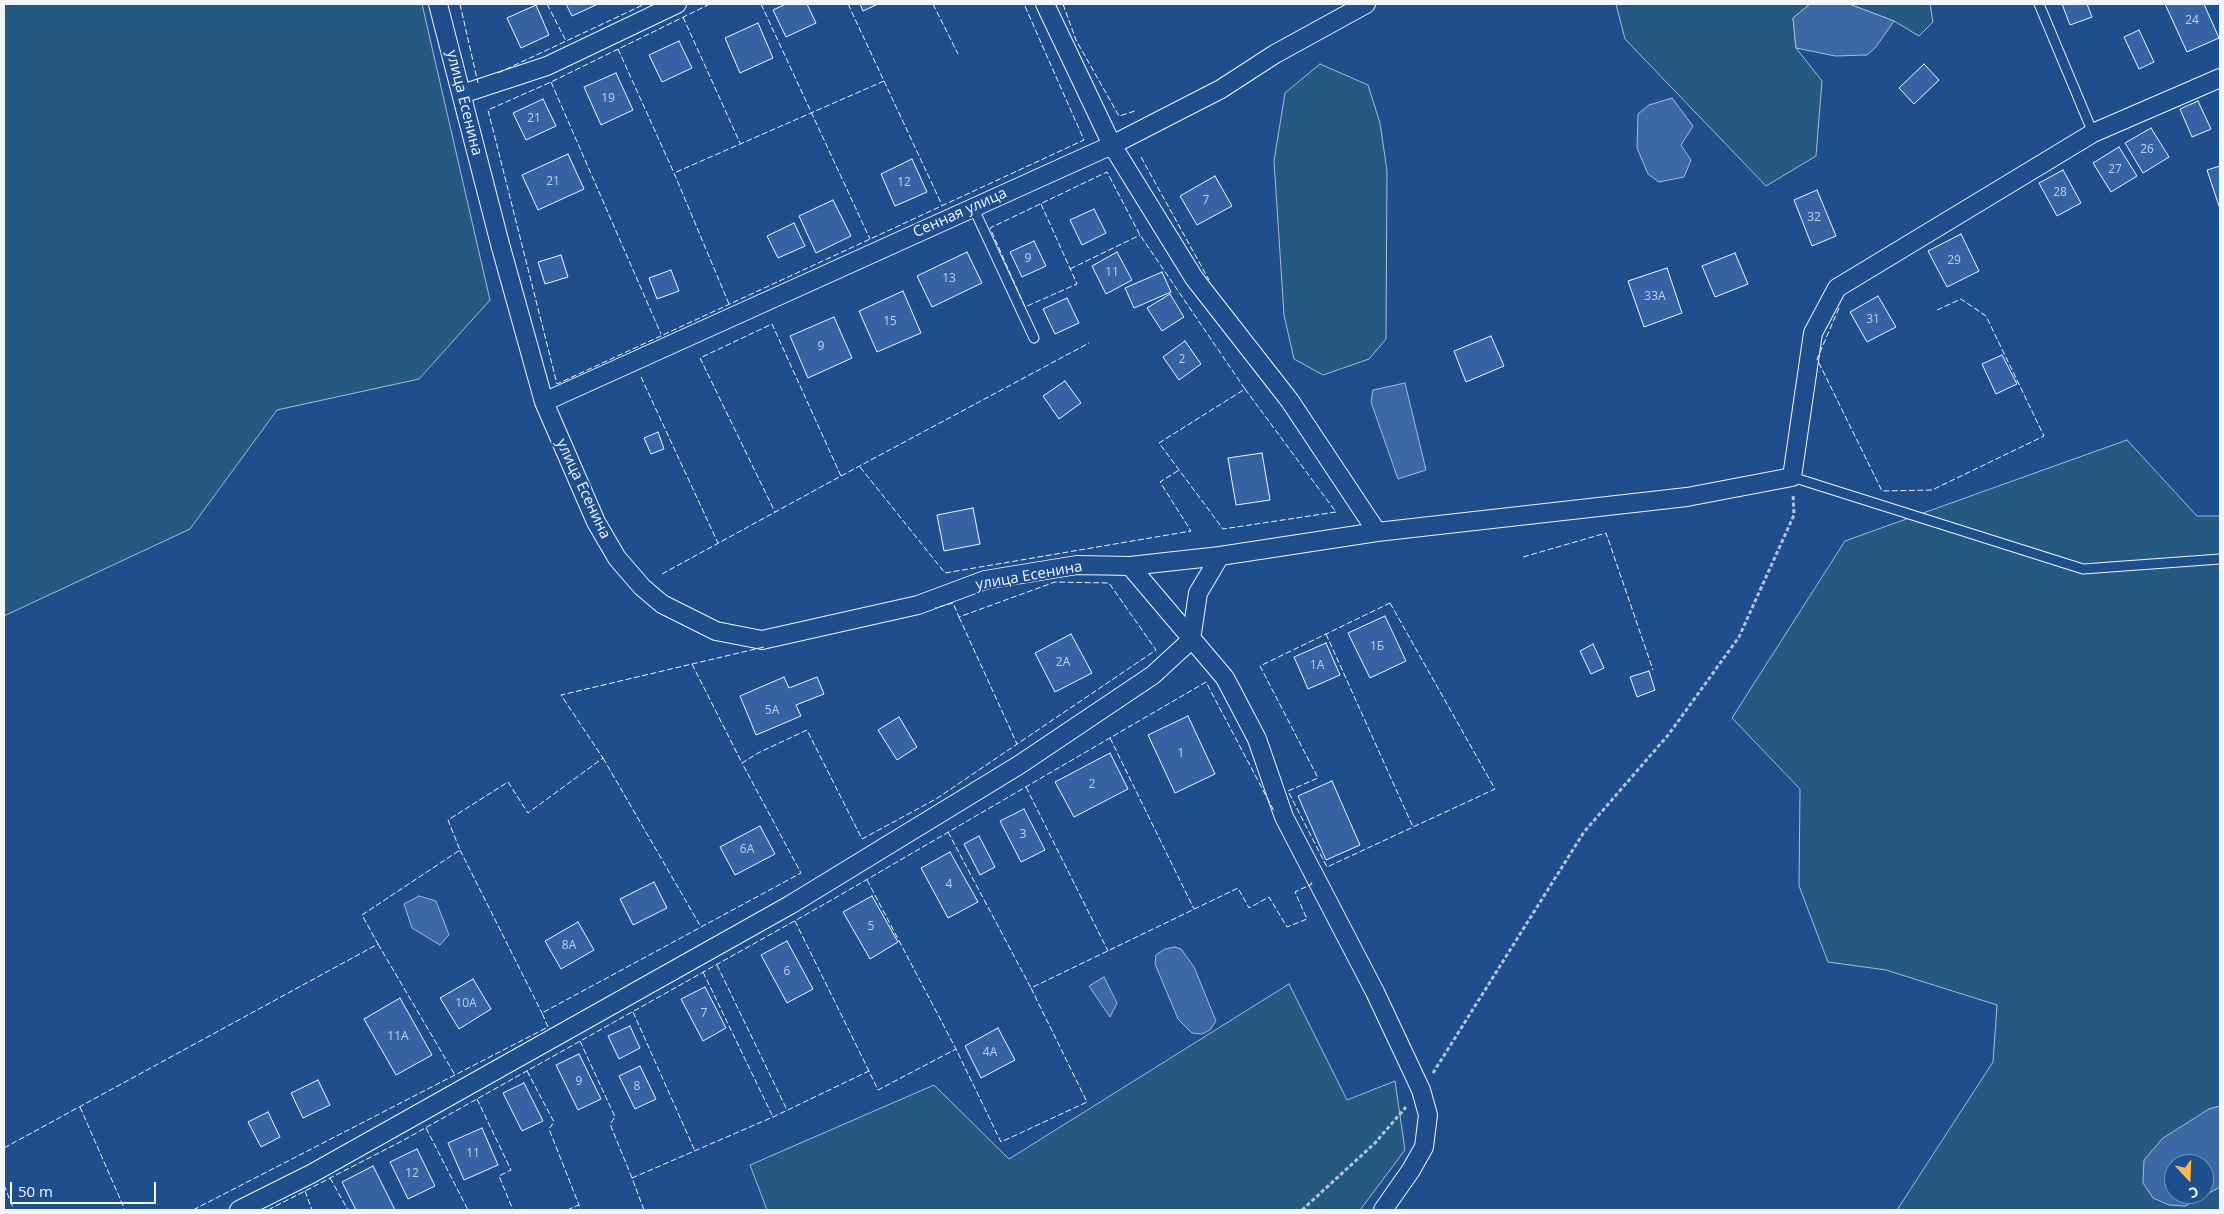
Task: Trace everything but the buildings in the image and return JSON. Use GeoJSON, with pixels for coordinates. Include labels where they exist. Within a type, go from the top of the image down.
{"type":"FeatureCollection","features":[{"type":"Feature","properties":{"kind":"street","name":"улица Есенина"},"geometry":{"type":"LineString","coordinates":[[438,4],[500,244],[544,402],[596,522],[617,558],[642,587],[662,604],[716,631],[762,640],[918,605],[985,580],[1077,565],[1130,566],[1220,556],[1376,532],[1687,497],[1792,477]]}},
{"type":"Feature","properties":{"kind":"street"},"geometry":{"type":"LineString","coordinates":[[462,94],[547,66],[677,4]]}},
{"type":"Feature","properties":{"kind":"street"},"geometry":{"type":"LineString","coordinates":[[1045,4],[1112,145],[1194,278],[1290,401],[1376,532]]}},
{"type":"Feature","properties":{"kind":"street","name":"Сенная улица"},"geometry":{"type":"LineString","coordinates":[[544,402],[1112,145],[1222,89],[1275,54],[1366,4]]}},
{"type":"Feature","properties":{"kind":"street"},"geometry":{"type":"LineString","coordinates":[[1792,477],[1813,332],[1838,288],[2093,133],[2220,78]]}},
{"type":"Feature","properties":{"kind":"street"},"geometry":{"type":"LineString","coordinates":[[239,1210],[311,1174],[790,905],[1019,765],[1153,674],[1191,640],[1198,593],[1220,556]]}},
{"type":"Feature","properties":{"kind":"street"},"geometry":{"type":"LineString","coordinates":[[1130,566],[1225,678],[1257,739],[1284,816],[1367,978],[1421,1090],[1428,1116],[1424,1147],[1411,1170],[1383,1210]]}},
{"type":"Feature","properties":{"kind":"lane"},"geometry":{"type":"LineString","coordinates":[[2039,4],[2093,133]]}},
{"type":"Feature","properties":{"kind":"lane"},"geometry":{"type":"LineString","coordinates":[[973,208],[1034,338]]}},
{"type":"Feature","properties":{"kind":"lane"},"geometry":{"type":"LineString","coordinates":[[1792,477],[2083,569],[2220,559]]}},
{"type":"Feature","properties":{"kind":"path"},"geometry":{"type":"LineString","coordinates":[[1302,1210],[1375,1143],[1421,1090],[1584,832],[1669,734],[1738,636],[1794,515],[1792,477]]}},
{"type":"Feature","properties":{"kind":"shaded area"},"geometry":{"type":"Polygon","coordinates":[[[4,4],[422,4],[490,300],[419,379],[277,410],[190,529],[4,616],[4,4]]]}},
{"type":"Feature","properties":{"kind":"shaded area"},"geometry":{"type":"Polygon","coordinates":[[[1616,4],[1810,4],[1793,18],[1796,48],[1822,81],[1816,156],[1766,186],[1625,39],[1616,4]]]}},
{"type":"Feature","properties":{"kind":"shaded area"},"geometry":{"type":"Polygon","coordinates":[[[1810,4],[1849,4],[1894,21],[1876,47],[1867,55],[1835,56],[1796,48],[1793,18],[1810,4]]]}},
{"type":"Feature","properties":{"kind":"shaded area"},"geometry":{"type":"Polygon","coordinates":[[[1849,4],[1930,4],[1933,22],[1919,36],[1894,21],[1849,4]]]}},
{"type":"Feature","properties":{"kind":"shaded area"},"geometry":{"type":"Polygon","coordinates":[[[1320,64],[1368,85],[1380,123],[1387,171],[1386,339],[1369,359],[1323,375],[1294,359],[1284,315],[1274,161],[1285,93],[1320,64]]]}},
{"type":"Feature","properties":{"kind":"shaded area"},"geometry":{"type":"Polygon","coordinates":[[[1672,98],[1693,126],[1681,145],[1691,160],[1684,177],[1659,182],[1648,174],[1637,148],[1638,114],[1649,105],[1672,98]]]}},
{"type":"Feature","properties":{"kind":"shaded area"},"geometry":{"type":"Polygon","coordinates":[[[1405,383],[1426,470],[1398,479],[1371,402],[1373,390],[1405,383]]]}},
{"type":"Feature","properties":{"kind":"shaded area"},"geometry":{"type":"Polygon","coordinates":[[[2127,440],[2197,516],[2220,516],[2220,1106],[2209,1109],[2169,1154],[2164,1154],[2164,1159],[2143,1183],[2164,1194],[2164,1204],[2181,1204],[2185,1206],[2189,1204],[2214,1204],[2214,1190],[2220,1187],[2220,1210],[1897,1210],[1993,1062],[1997,1005],[1886,970],[1828,962],[1799,886],[1800,789],[1732,718],[1845,541],[2127,440]]]}},
{"type":"Feature","properties":{"kind":"shaded area"},"geometry":{"type":"Polygon","coordinates":[[[419,896],[436,901],[449,935],[440,945],[412,928],[404,904],[419,896]]]}},
{"type":"Feature","properties":{"kind":"shaded area"},"geometry":{"type":"Polygon","coordinates":[[[1175,947],[1181,949],[1194,967],[1216,1021],[1210,1030],[1202,1034],[1192,1033],[1178,1019],[1155,964],[1156,955],[1165,949],[1175,947]]]}},
{"type":"Feature","properties":{"kind":"shaded area"},"geometry":{"type":"Polygon","coordinates":[[[1104,977],[1117,1003],[1110,1017],[1089,986],[1104,977]]]}},
{"type":"Feature","properties":{"kind":"shaded area"},"geometry":{"type":"Polygon","coordinates":[[[1289,984],[1347,1100],[1395,1081],[1405,1150],[1360,1210],[767,1210],[750,1165],[934,1085],[1009,1159],[1289,984]]]}},
{"type":"Feature","properties":{"kind":"shaded area"},"geometry":{"type":"Polygon","coordinates":[[[2220,1106],[2220,1187],[2214,1190],[2214,1154],[2164,1154],[2164,1203],[2153,1198],[2143,1183],[2144,1160],[2163,1138],[2209,1109],[2220,1106]]]}},
{"type":"Feature","properties":{"kind":"shaded area"},"geometry":{"type":"Polygon","coordinates":[[[2167,1204],[2189,1204],[2185,1206],[2167,1204]]]}},
{"type":"Feature","properties":{"kind":"fence"},"geometry":{"type":"LineString","coordinates":[[460,4],[478,83]]}},
{"type":"Feature","properties":{"kind":"fence"},"geometry":{"type":"LineString","coordinates":[[547,4],[566,41]]}},
{"type":"Feature","properties":{"kind":"fence"},"geometry":{"type":"LineString","coordinates":[[498,73],[645,4]]}},
{"type":"Feature","properties":{"kind":"fence"},"geometry":{"type":"LineString","coordinates":[[710,4],[551,82],[488,110],[557,384],[1084,140],[1024,4]]}},
{"type":"Feature","properties":{"kind":"fence"},"geometry":{"type":"LineString","coordinates":[[761,4],[870,239]]}},
{"type":"Feature","properties":{"kind":"fence"},"geometry":{"type":"LineString","coordinates":[[848,4],[942,205]]}},
{"type":"Feature","properties":{"kind":"fence"},"geometry":{"type":"LineString","coordinates":[[933,4],[958,54]]}},
{"type":"Feature","properties":{"kind":"fence"},"geometry":{"type":"LineString","coordinates":[[1063,4],[1076,40],[1119,116],[1135,111]]}},
{"type":"Feature","properties":{"kind":"fence"},"geometry":{"type":"LineString","coordinates":[[683,17],[740,143]]}},
{"type":"Feature","properties":{"kind":"fence"},"geometry":{"type":"LineString","coordinates":[[618,49],[674,173]]}},
{"type":"Feature","properties":{"kind":"fence"},"geometry":{"type":"LineString","coordinates":[[729,304],[674,173],[884,81]]}},
{"type":"Feature","properties":{"kind":"fence"},"geometry":{"type":"LineString","coordinates":[[551,82],[661,334]]}},
{"type":"Feature","properties":{"kind":"fence"},"geometry":{"type":"LineString","coordinates":[[1141,157],[1209,280]]}},
{"type":"Feature","properties":{"kind":"fence"},"geometry":{"type":"LineString","coordinates":[[1041,204],[1077,284],[1025,307],[990,228],[1107,172],[1140,235],[1245,389]]}},
{"type":"Feature","properties":{"kind":"fence"},"geometry":{"type":"LineString","coordinates":[[1070,269],[1140,235]]}},
{"type":"Feature","properties":{"kind":"fence"},"geometry":{"type":"LineString","coordinates":[[1839,308],[1817,359],[1882,491],[1932,490],[2044,436],[1986,316],[1961,299],[1937,310]]}},
{"type":"Feature","properties":{"kind":"fence"},"geometry":{"type":"LineString","coordinates":[[662,574],[841,476],[772,324],[700,358],[775,512]]}},
{"type":"Feature","properties":{"kind":"fence"},"geometry":{"type":"LineString","coordinates":[[841,476],[1089,343]]}},
{"type":"Feature","properties":{"kind":"fence"},"geometry":{"type":"LineString","coordinates":[[641,377],[718,543]]}},
{"type":"Feature","properties":{"kind":"fence"},"geometry":{"type":"LineString","coordinates":[[1245,389],[1336,512],[1223,529],[1159,443],[1245,389]]}},
{"type":"Feature","properties":{"kind":"fence"},"geometry":{"type":"LineString","coordinates":[[860,467],[945,573],[1191,531],[1160,482],[1179,470]]}},
{"type":"Feature","properties":{"kind":"fence"},"geometry":{"type":"LineString","coordinates":[[1523,557],[1606,533],[1653,670]]}},
{"type":"Feature","properties":{"kind":"fence"},"geometry":{"type":"LineString","coordinates":[[193,1210],[548,1027],[542,1013],[801,873],[742,763],[758,753],[807,730],[862,839],[936,799],[1156,650],[1109,583],[1055,582],[959,617],[953,603],[935,608]]}},
{"type":"Feature","properties":{"kind":"fence"},"geometry":{"type":"LineString","coordinates":[[1390,603],[1495,789],[1327,867],[1288,791],[1318,778],[1260,666],[1390,603]]}},
{"type":"Feature","properties":{"kind":"fence"},"geometry":{"type":"LineString","coordinates":[[959,617],[1017,744]]}},
{"type":"Feature","properties":{"kind":"fence"},"geometry":{"type":"LineString","coordinates":[[1326,634],[1413,827]]}},
{"type":"Feature","properties":{"kind":"fence"},"geometry":{"type":"LineString","coordinates":[[4,1148],[378,944],[362,915],[460,850],[448,820],[508,782],[528,813],[603,758],[561,695],[764,647]]}},
{"type":"Feature","properties":{"kind":"fence"},"geometry":{"type":"LineString","coordinates":[[692,664],[742,763]]}},
{"type":"Feature","properties":{"kind":"fence"},"geometry":{"type":"LineString","coordinates":[[268,1210],[402,1141],[830,901],[1206,682],[1274,811]]}},
{"type":"Feature","properties":{"kind":"fence"},"geometry":{"type":"LineString","coordinates":[[1110,738],[1194,909]]}},
{"type":"Feature","properties":{"kind":"fence"},"geometry":{"type":"LineString","coordinates":[[603,758],[701,927]]}},
{"type":"Feature","properties":{"kind":"fence"},"geometry":{"type":"LineString","coordinates":[[1026,787],[1108,951]]}},
{"type":"Feature","properties":{"kind":"fence"},"geometry":{"type":"LineString","coordinates":[[948,832],[1031,988]]}},
{"type":"Feature","properties":{"kind":"fence"},"geometry":{"type":"LineString","coordinates":[[460,850],[542,1013]]}},
{"type":"Feature","properties":{"kind":"fence"},"geometry":{"type":"LineString","coordinates":[[867,880],[956,1049]]}},
{"type":"Feature","properties":{"kind":"fence"},"geometry":{"type":"LineString","coordinates":[[644,1210],[632,1178],[773,1117],[869,1071],[878,1090],[956,1049],[1001,1142],[1087,1102],[1031,988],[1238,888],[1249,908],[1269,897],[1287,927],[1307,919],[1295,892],[1312,884],[1311,882]]}},
{"type":"Feature","properties":{"kind":"fence"},"geometry":{"type":"LineString","coordinates":[[795,921],[869,1071]]}},
{"type":"Feature","properties":{"kind":"fence"},"geometry":{"type":"LineString","coordinates":[[378,944],[455,1075]]}},
{"type":"Feature","properties":{"kind":"fence"},"geometry":{"type":"LineString","coordinates":[[717,965],[787,1110]]}},
{"type":"Feature","properties":{"kind":"fence"},"geometry":{"type":"LineString","coordinates":[[703,972],[773,1117]]}},
{"type":"Feature","properties":{"kind":"fence"},"geometry":{"type":"LineString","coordinates":[[633,1012],[695,1151]]}},
{"type":"Feature","properties":{"kind":"fence"},"geometry":{"type":"LineString","coordinates":[[580,1041],[615,1117],[610,1124],[632,1178]]}},
{"type":"Feature","properties":{"kind":"fence"},"geometry":{"type":"LineString","coordinates":[[527,1071],[554,1122],[549,1129],[579,1205]]}},
{"type":"Feature","properties":{"kind":"fence"},"geometry":{"type":"LineString","coordinates":[[477,1099],[511,1170],[499,1176],[513,1210]]}},
{"type":"Feature","properties":{"kind":"fence"},"geometry":{"type":"LineString","coordinates":[[80,1107],[125,1210]]}},
{"type":"Feature","properties":{"kind":"fence"},"geometry":{"type":"LineString","coordinates":[[426,1128],[468,1210]]}},
{"type":"Feature","properties":{"kind":"fence"},"geometry":{"type":"LineString","coordinates":[[330,1178],[348,1210]]}},
{"type":"Feature","properties":{"kind":"fence"},"geometry":{"type":"LineString","coordinates":[[4,1185],[14,1210]]}},
{"type":"Feature","properties":{"kind":"fence"},"geometry":{"type":"LineString","coordinates":[[305,1191],[312,1210]]}},
{"type":"Feature","properties":{"kind":"fence"},"geometry":{"type":"LineString","coordinates":[[567,1210],[579,1205],[581,1210]]}}]}
